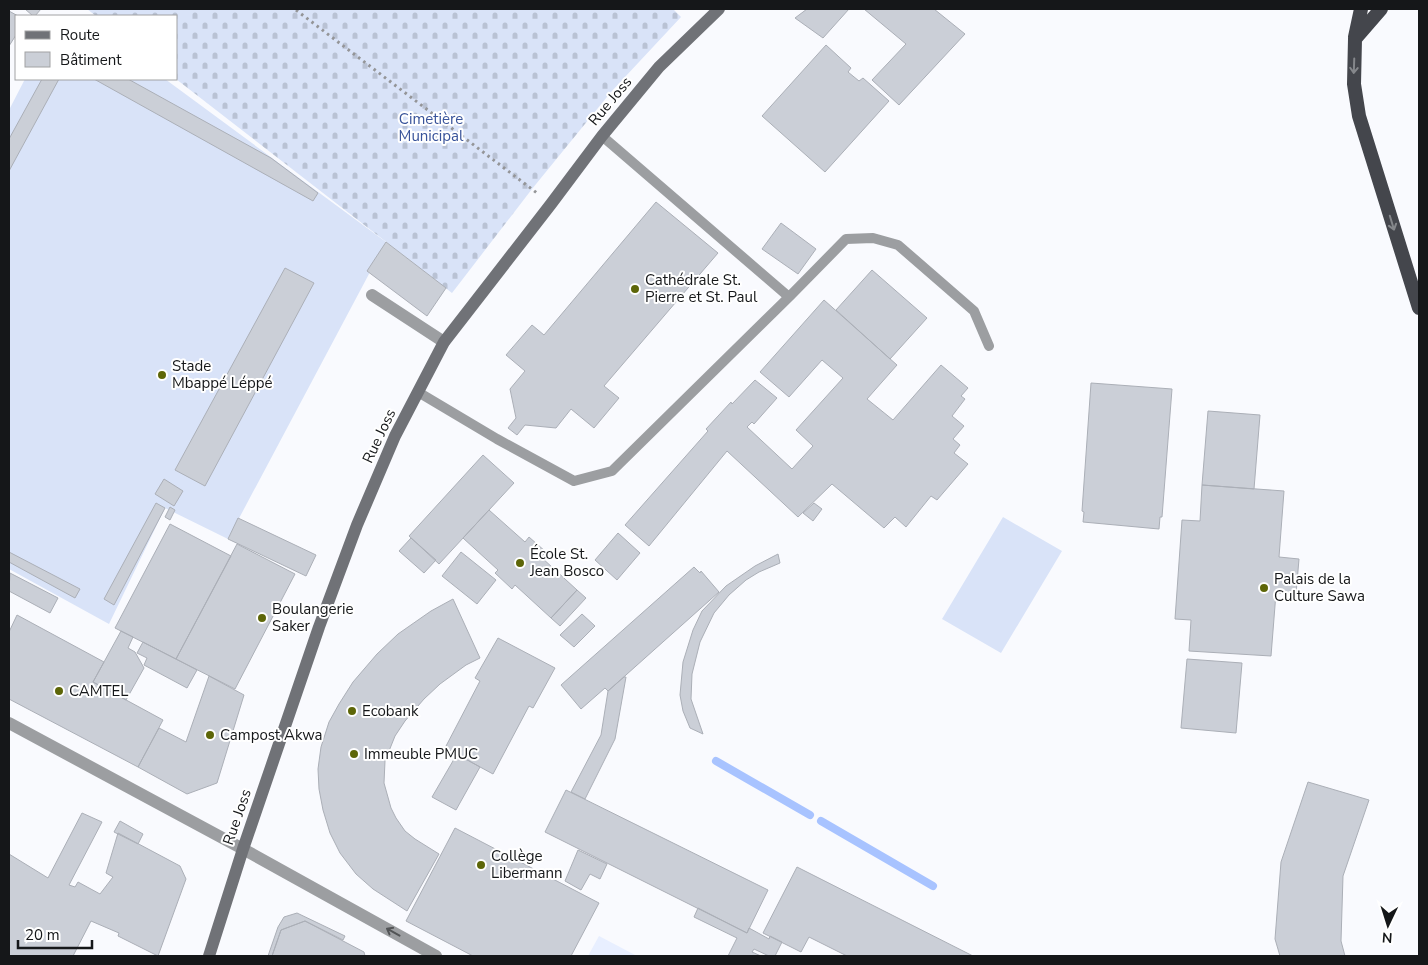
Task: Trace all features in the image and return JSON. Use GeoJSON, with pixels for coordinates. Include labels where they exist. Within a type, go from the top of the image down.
{"type":"FeatureCollection","features":[{"type":"Feature","properties":{"kind":"highway"},"geometry":{"type":"LineString","coordinates":[[1361,9],[1355,39],[1354,84],[1359,116],[1419,308]]}},
{"type":"Feature","properties":{"kind":"highway"},"geometry":{"type":"LineString","coordinates":[[1355,39],[1381,9]]}},
{"type":"Feature","properties":{"kind":"main road","name":"Rue Joss"},"geometry":{"type":"LineString","coordinates":[[209,956],[243,849],[319,627],[357,525],[395,436],[444,342],[602,136],[659,67],[719,9]]}},
{"type":"Feature","properties":{"kind":"street"},"geometry":{"type":"LineString","coordinates":[[372,295],[444,342]]}},
{"type":"Feature","properties":{"kind":"street"},"geometry":{"type":"LineString","coordinates":[[9,723],[436,956]]}},
{"type":"Feature","properties":{"kind":"lane"},"geometry":{"type":"LineString","coordinates":[[602,136],[789,297]]}},
{"type":"Feature","properties":{"kind":"lane"},"geometry":{"type":"LineString","coordinates":[[418,392],[574,481],[612,471],[846,239],[873,238],[898,245],[974,311],[989,346]]}},
{"type":"Feature","properties":{"kind":"path"},"geometry":{"type":"LineString","coordinates":[[296,10],[551,204]]}},
{"type":"Feature","properties":{"kind":"shaded area"},"geometry":{"type":"Polygon","coordinates":[[[599,936],[637,956],[588,956],[599,936]]]}},
{"type":"Feature","properties":{"kind":"green space","name":"Cimetière Municipal"},"geometry":{"type":"Polygon","coordinates":[[[87,9],[673,9],[681,17],[611,92],[532,189],[452,293],[177,80],[178,15],[95,15],[87,9]]]}},
{"type":"Feature","properties":{"kind":"green space","name":"Stade Mbappé Léppé"},"geometry":{"type":"Polygon","coordinates":[[[24,80],[166,80],[386,242],[228,539],[165,508],[109,624],[9,569],[9,110],[24,80]]]}},
{"type":"Feature","properties":{"kind":"green space"},"geometry":{"type":"Polygon","coordinates":[[[1003,517],[1062,551],[1001,653],[942,619],[1003,517]]]}},
{"type":"Feature","properties":{"kind":"building"},"geometry":{"type":"Polygon","coordinates":[[[25,9],[41,9],[36,15],[32,15],[25,9]]]}},
{"type":"Feature","properties":{"kind":"building"},"geometry":{"type":"Polygon","coordinates":[[[807,9],[849,9],[823,38],[795,18],[807,9]]]}},
{"type":"Feature","properties":{"kind":"building"},"geometry":{"type":"Polygon","coordinates":[[[864,9],[934,9],[965,34],[899,105],[872,80],[906,44],[864,9]]]}},
{"type":"Feature","properties":{"kind":"building"},"geometry":{"type":"Polygon","coordinates":[[[9,11],[16,15],[15,37],[9,46],[9,11]]]}},
{"type":"Feature","properties":{"kind":"building"},"geometry":{"type":"Polygon","coordinates":[[[826,45],[851,68],[848,72],[859,81],[863,78],[889,101],[825,172],[762,116],[826,45]]]}},
{"type":"Feature","properties":{"kind":"building"},"geometry":{"type":"Polygon","coordinates":[[[41,80],[58,80],[9,171],[9,139],[41,80]]]}},
{"type":"Feature","properties":{"kind":"building"},"geometry":{"type":"Polygon","coordinates":[[[96,80],[130,80],[271,158],[318,193],[313,201],[96,80]]]}},
{"type":"Feature","properties":{"kind":"building","name":"Cathédrale St. Pierre et St. Paul"},"geometry":{"type":"Polygon","coordinates":[[[656,202],[718,253],[604,386],[619,398],[594,428],[571,409],[556,428],[525,425],[517,435],[508,428],[516,418],[510,389],[525,371],[506,355],[532,325],[544,335],[656,202]]]}},
{"type":"Feature","properties":{"kind":"building"},"geometry":{"type":"Polygon","coordinates":[[[781,223],[816,249],[798,274],[762,249],[781,223]]]}},
{"type":"Feature","properties":{"kind":"building"},"geometry":{"type":"Polygon","coordinates":[[[386,242],[446,288],[427,316],[367,271],[386,242]]]}},
{"type":"Feature","properties":{"kind":"building"},"geometry":{"type":"Polygon","coordinates":[[[285,268],[314,283],[205,486],[175,470],[285,268]]]}},
{"type":"Feature","properties":{"kind":"building"},"geometry":{"type":"Polygon","coordinates":[[[872,270],[927,318],[890,359],[836,310],[872,270]]]}},
{"type":"Feature","properties":{"kind":"building"},"geometry":{"type":"Polygon","coordinates":[[[824,300],[897,365],[867,399],[893,420],[941,365],[968,388],[961,396],[965,399],[952,416],[964,426],[953,439],[960,445],[954,453],[968,464],[937,500],[931,496],[906,527],[895,517],[884,528],[832,484],[798,517],[727,451],[649,546],[625,525],[708,431],[706,429],[755,380],[777,398],[754,424],[752,422],[747,427],[792,469],[813,446],[796,430],[843,378],[822,360],[789,397],[760,372],[824,300]]]}},
{"type":"Feature","properties":{"kind":"building"},"geometry":{"type":"Polygon","coordinates":[[[1091,383],[1172,389],[1162,517],[1160,517],[1159,529],[1083,522],[1084,512],[1082,511],[1091,383]]]}},
{"type":"Feature","properties":{"kind":"building"},"geometry":{"type":"Polygon","coordinates":[[[1208,411],[1260,415],[1254,489],[1202,485],[1208,411]]]}},
{"type":"Feature","properties":{"kind":"building"},"geometry":{"type":"Polygon","coordinates":[[[483,455],[514,483],[439,564],[409,536],[483,455]]]}},
{"type":"Feature","properties":{"kind":"building"},"geometry":{"type":"Polygon","coordinates":[[[164,479],[183,491],[174,506],[155,494],[164,479]]]}},
{"type":"Feature","properties":{"kind":"building"},"geometry":{"type":"Polygon","coordinates":[[[1202,485],[1284,491],[1279,557],[1299,559],[1296,594],[1276,593],[1271,656],[1189,651],[1191,620],[1175,619],[1182,520],[1200,521],[1202,485]]]}},
{"type":"Feature","properties":{"kind":"building"},"geometry":{"type":"Polygon","coordinates":[[[156,503],[165,508],[114,605],[104,599],[156,503]]]}},
{"type":"Feature","properties":{"kind":"building"},"geometry":{"type":"Polygon","coordinates":[[[814,503],[822,509],[813,521],[803,513],[814,503]]]}},
{"type":"Feature","properties":{"kind":"building"},"geometry":{"type":"Polygon","coordinates":[[[170,507],[175,510],[170,520],[165,517],[170,507]]]}},
{"type":"Feature","properties":{"kind":"building","name":"École St. Jean Bosco"},"geometry":{"type":"Polygon","coordinates":[[[489,510],[525,542],[529,537],[546,552],[541,557],[577,590],[551,618],[515,585],[512,589],[495,573],[498,570],[463,538],[489,510]]]}},
{"type":"Feature","properties":{"kind":"building"},"geometry":{"type":"Polygon","coordinates":[[[238,518],[316,555],[306,576],[228,539],[238,518]]]}},
{"type":"Feature","properties":{"kind":"building"},"geometry":{"type":"Polygon","coordinates":[[[170,524],[231,556],[176,659],[115,628],[170,524]]]}},
{"type":"Feature","properties":{"kind":"building"},"geometry":{"type":"Polygon","coordinates":[[[618,533],[640,553],[617,580],[595,560],[618,533]]]}},
{"type":"Feature","properties":{"kind":"building"},"geometry":{"type":"Polygon","coordinates":[[[411,538],[436,560],[424,573],[399,551],[411,538]]]}},
{"type":"Feature","properties":{"kind":"building"},"geometry":{"type":"Polygon","coordinates":[[[237,544],[295,574],[235,689],[176,659],[237,544]]]}},
{"type":"Feature","properties":{"kind":"building"},"geometry":{"type":"Polygon","coordinates":[[[9,552],[80,589],[75,598],[9,562],[9,552]]]}},
{"type":"Feature","properties":{"kind":"building"},"geometry":{"type":"Polygon","coordinates":[[[461,552],[496,580],[477,604],[442,576],[461,552]]]}},
{"type":"Feature","properties":{"kind":"building"},"geometry":{"type":"Polygon","coordinates":[[[778,554],[780,563],[746,580],[729,595],[714,613],[700,642],[692,674],[691,699],[703,734],[690,728],[683,711],[680,695],[683,662],[693,630],[702,611],[726,586],[755,566],[778,554]]]}},
{"type":"Feature","properties":{"kind":"building"},"geometry":{"type":"Polygon","coordinates":[[[694,567],[700,573],[701,571],[719,592],[608,691],[605,688],[581,709],[561,685],[694,567]]]}},
{"type":"Feature","properties":{"kind":"building"},"geometry":{"type":"Polygon","coordinates":[[[10,573],[58,598],[50,613],[9,591],[10,573]]]}},
{"type":"Feature","properties":{"kind":"building"},"geometry":{"type":"Polygon","coordinates":[[[577,590],[586,598],[560,626],[551,618],[577,590]]]}},
{"type":"Feature","properties":{"kind":"building","name":"Immeuble PMUC"},"geometry":{"type":"Polygon","coordinates":[[[453,599],[480,658],[466,665],[440,684],[424,699],[395,736],[385,761],[384,783],[396,818],[405,831],[439,854],[407,911],[373,889],[356,874],[340,853],[330,833],[319,789],[318,769],[321,747],[329,722],[339,704],[353,682],[377,654],[398,634],[431,611],[453,599]]]}},
{"type":"Feature","properties":{"kind":"building"},"geometry":{"type":"Polygon","coordinates":[[[582,614],[595,626],[574,647],[560,635],[582,614]]]}},
{"type":"Feature","properties":{"kind":"building","name":"CAMTEL"},"geometry":{"type":"Polygon","coordinates":[[[17,615],[104,662],[93,682],[163,720],[138,767],[9,699],[9,632],[17,615]]]}},
{"type":"Feature","properties":{"kind":"building"},"geometry":{"type":"Polygon","coordinates":[[[121,631],[133,637],[128,648],[135,652],[144,668],[126,700],[93,682],[121,631]]]}},
{"type":"Feature","properties":{"kind":"building"},"geometry":{"type":"Polygon","coordinates":[[[498,638],[555,668],[533,708],[529,706],[493,774],[445,748],[480,681],[475,678],[498,638]]]}},
{"type":"Feature","properties":{"kind":"building"},"geometry":{"type":"Polygon","coordinates":[[[143,642],[197,670],[187,688],[144,665],[147,658],[137,653],[143,642]]]}},
{"type":"Feature","properties":{"kind":"building"},"geometry":{"type":"Polygon","coordinates":[[[1187,659],[1242,663],[1236,733],[1181,728],[1187,659]]]}},
{"type":"Feature","properties":{"kind":"building","name":"Campost Akwa"},"geometry":{"type":"Polygon","coordinates":[[[209,676],[244,695],[217,783],[187,794],[138,767],[159,728],[186,742],[209,676]]]}},
{"type":"Feature","properties":{"kind":"building"},"geometry":{"type":"Polygon","coordinates":[[[626,677],[615,739],[585,799],[571,792],[601,735],[608,691],[626,677]]]}},
{"type":"Feature","properties":{"kind":"building"},"geometry":{"type":"Polygon","coordinates":[[[457,754],[480,767],[456,810],[432,797],[457,754]]]}},
{"type":"Feature","properties":{"kind":"building"},"geometry":{"type":"Polygon","coordinates":[[[1308,782],[1369,800],[1343,876],[1341,941],[1345,956],[1280,956],[1275,939],[1281,862],[1308,782]]]}},
{"type":"Feature","properties":{"kind":"building"},"geometry":{"type":"Polygon","coordinates":[[[566,790],[768,890],[747,933],[545,832],[566,790]]]}},
{"type":"Feature","properties":{"kind":"building"},"geometry":{"type":"Polygon","coordinates":[[[82,813],[102,822],[69,885],[75,887],[78,882],[100,894],[113,877],[106,873],[118,833],[180,866],[186,879],[158,956],[118,936],[119,933],[91,921],[73,956],[9,956],[9,854],[48,878],[82,813]]]}},
{"type":"Feature","properties":{"kind":"building"},"geometry":{"type":"Polygon","coordinates":[[[120,821],[143,834],[138,844],[114,832],[120,821]]]}},
{"type":"Feature","properties":{"kind":"building","name":"Collège Libermann"},"geometry":{"type":"Polygon","coordinates":[[[455,828],[599,903],[571,956],[473,956],[406,921],[455,828]]]}},
{"type":"Feature","properties":{"kind":"building"},"geometry":{"type":"Polygon","coordinates":[[[578,850],[607,864],[600,879],[590,874],[581,890],[565,881],[578,850]]]}},
{"type":"Feature","properties":{"kind":"building"},"geometry":{"type":"Polygon","coordinates":[[[797,867],[973,956],[847,956],[809,937],[801,952],[763,933],[797,867]]]}},
{"type":"Feature","properties":{"kind":"building"},"geometry":{"type":"Polygon","coordinates":[[[698,908],[747,933],[749,928],[769,939],[770,936],[782,942],[775,956],[769,956],[754,949],[752,952],[761,956],[728,956],[737,938],[694,917],[698,908]]]}},
{"type":"Feature","properties":{"kind":"building"},"geometry":{"type":"Polygon","coordinates":[[[297,913],[345,936],[343,940],[305,921],[281,930],[272,956],[268,956],[278,927],[284,917],[297,913]]]}},
{"type":"Feature","properties":{"kind":"building"},"geometry":{"type":"Polygon","coordinates":[[[305,921],[364,952],[365,956],[272,956],[281,930],[305,921]]]}},
{"type":"Feature","properties":{"kind":"waterway"},"geometry":{"type":"LineString","coordinates":[[716,761],[810,815]]}},
{"type":"Feature","properties":{"kind":"waterway"},"geometry":{"type":"LineString","coordinates":[[821,821],[933,886]]}},
{"type":"Feature","properties":{"kind":"place","name":"Cathédrale St. Pierre et St. Paul"},"geometry":{"type":"Point","coordinates":[635,289]}},
{"type":"Feature","properties":{"kind":"place","name":"Stade Mbappé Léppé"},"geometry":{"type":"Point","coordinates":[162,375]}},
{"type":"Feature","properties":{"kind":"place","name":"École St. Jean Bosco"},"geometry":{"type":"Point","coordinates":[520,563]}},
{"type":"Feature","properties":{"kind":"place","name":"Palais de la Culture Sawa"},"geometry":{"type":"Point","coordinates":[1264,588]}},
{"type":"Feature","properties":{"kind":"place","name":"Boulangerie Saker"},"geometry":{"type":"Point","coordinates":[262,618]}},
{"type":"Feature","properties":{"kind":"place","name":"CAMTEL"},"geometry":{"type":"Point","coordinates":[59,691]}},
{"type":"Feature","properties":{"kind":"place","name":"Ecobank"},"geometry":{"type":"Point","coordinates":[352,711]}},
{"type":"Feature","properties":{"kind":"place","name":"Campost Akwa"},"geometry":{"type":"Point","coordinates":[210,735]}},
{"type":"Feature","properties":{"kind":"place","name":"Immeuble PMUC"},"geometry":{"type":"Point","coordinates":[354,754]}},
{"type":"Feature","properties":{"kind":"place","name":"Collège Libermann"},"geometry":{"type":"Point","coordinates":[481,865]}}]}
